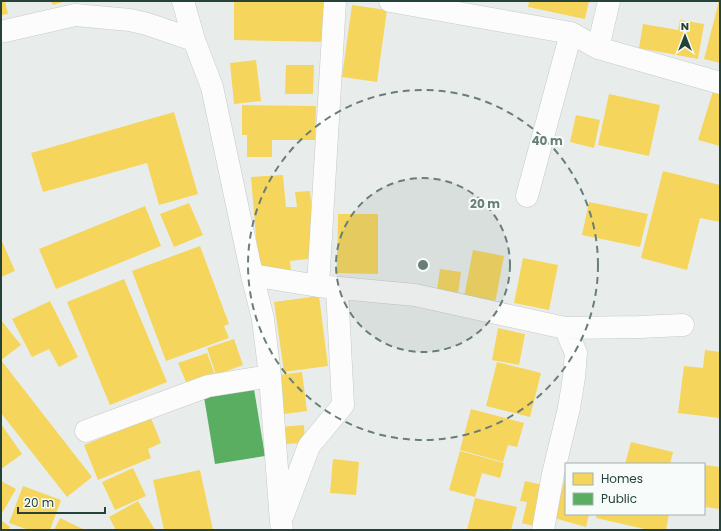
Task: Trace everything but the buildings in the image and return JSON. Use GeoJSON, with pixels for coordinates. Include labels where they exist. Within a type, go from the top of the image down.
{"type":"FeatureCollection","features":[{"type":"Feature","properties":{"kind":"street"},"geometry":{"type":"LineString","coordinates":[[183,1],[194,40],[212,87],[252,275],[263,319],[270,376],[282,526]]}},
{"type":"Feature","properties":{"kind":"street"},"geometry":{"type":"LineString","coordinates":[[282,526],[309,446],[343,405],[328,287],[335,1]]}},
{"type":"Feature","properties":{"kind":"street"},"geometry":{"type":"LineString","coordinates":[[390,1],[571,33],[598,48],[720,83]]}},
{"type":"Feature","properties":{"kind":"street"},"geometry":{"type":"LineString","coordinates":[[598,48],[609,1]]}},
{"type":"Feature","properties":{"kind":"street"},"geometry":{"type":"LineString","coordinates":[[5,31],[75,16],[130,20],[147,24],[194,40]]}},
{"type":"Feature","properties":{"kind":"street"},"geometry":{"type":"LineString","coordinates":[[527,196],[571,33]]}},
{"type":"Feature","properties":{"kind":"street"},"geometry":{"type":"LineString","coordinates":[[252,275],[328,287],[415,294],[565,328],[683,325]]}},
{"type":"Feature","properties":{"kind":"street"},"geometry":{"type":"LineString","coordinates":[[543,530],[553,474],[570,408],[574,377],[576,353],[565,328]]}},
{"type":"Feature","properties":{"kind":"street"},"geometry":{"type":"LineString","coordinates":[[86,431],[208,386],[270,376]]}}]}
